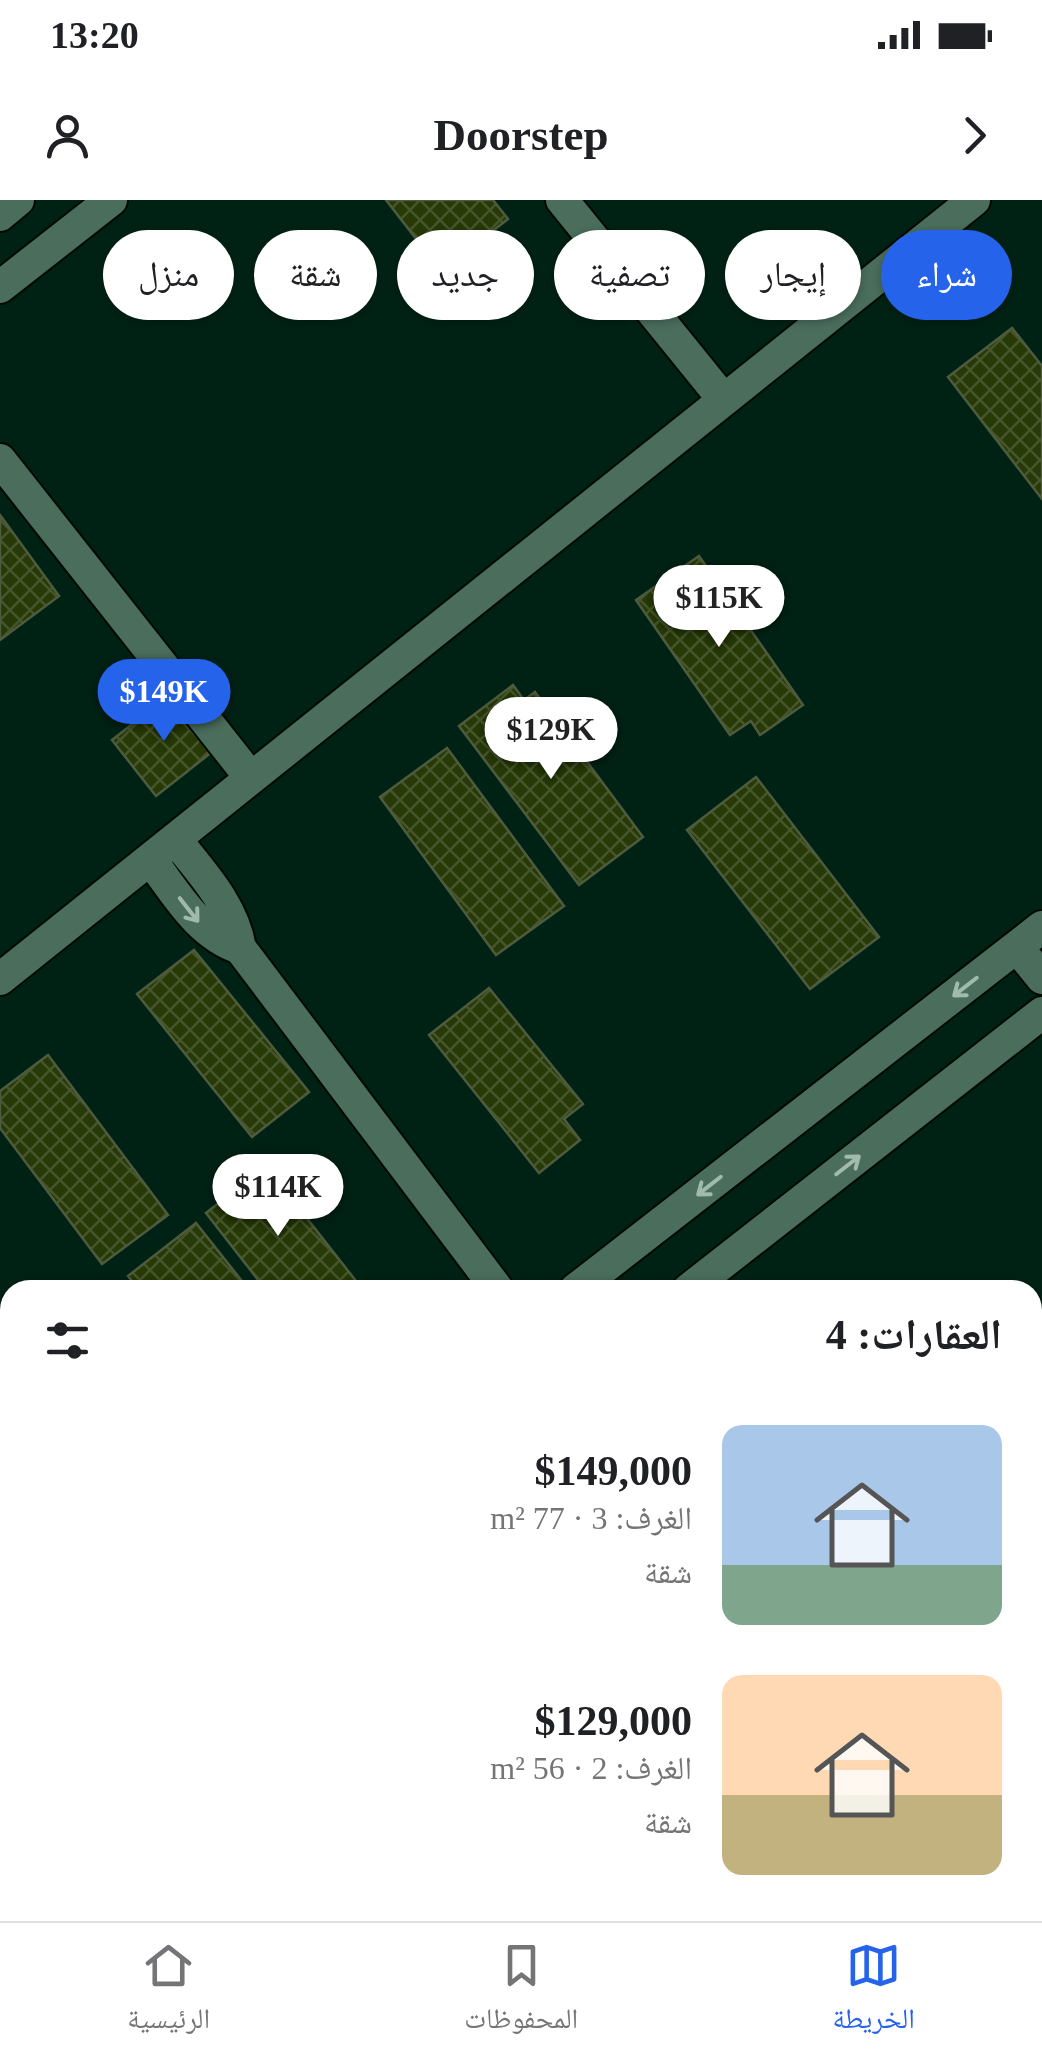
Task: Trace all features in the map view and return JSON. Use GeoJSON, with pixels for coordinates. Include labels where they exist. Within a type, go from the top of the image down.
{"type":"FeatureCollection","features":[{"type":"Feature","properties":{"kind":"street"},"geometry":{"type":"LineString","coordinates":[[0,214],[18,200]]}},
{"type":"Feature","properties":{"kind":"street"},"geometry":{"type":"LineString","coordinates":[[0,287],[111,200]]}},
{"type":"Feature","properties":{"kind":"street"},"geometry":{"type":"LineString","coordinates":[[562,200],[724,400]]}},
{"type":"Feature","properties":{"kind":"street"},"geometry":{"type":"LineString","coordinates":[[0,979],[974,200]]}},
{"type":"Feature","properties":{"kind":"street"},"geometry":{"type":"LineString","coordinates":[[0,460],[251,778]]}},
{"type":"Feature","properties":{"kind":"street"},"geometry":{"type":"LineString","coordinates":[[162,849],[202,927],[240,948],[490,1280]]}},
{"type":"Feature","properties":{"kind":"street"},"geometry":{"type":"LineString","coordinates":[[589,1280],[1029,937],[1042,978]]}},
{"type":"Feature","properties":{"kind":"street"},"geometry":{"type":"LineString","coordinates":[[701,1280],[1042,1013]]}},
{"type":"Feature","properties":{"kind":"building"},"geometry":{"type":"Polygon","coordinates":[[[386,200],[493,200],[508,219],[494,230],[409,230],[386,200]]]}},
{"type":"Feature","properties":{"kind":"building"},"geometry":{"type":"Polygon","coordinates":[[[1012,328],[1042,366],[1042,499],[948,377],[1012,328]]]}},
{"type":"Feature","properties":{"kind":"building"},"geometry":{"type":"Polygon","coordinates":[[[0,515],[59,596],[0,640],[0,515]]]}},
{"type":"Feature","properties":{"kind":"building"},"geometry":{"type":"Polygon","coordinates":[[[699,556],[803,705],[760,735],[751,721],[730,735],[636,600],[699,556]]]}},
{"type":"Feature","properties":{"kind":"building"},"geometry":{"type":"Polygon","coordinates":[[[513,685],[524,700],[535,692],[643,837],[579,885],[459,726],[513,685]]]}},
{"type":"Feature","properties":{"kind":"building"},"geometry":{"type":"Polygon","coordinates":[[[173,692],[217,748],[156,796],[112,740],[173,692]]]}},
{"type":"Feature","properties":{"kind":"building"},"geometry":{"type":"Polygon","coordinates":[[[447,748],[564,906],[496,955],[380,797],[447,748]]]}},
{"type":"Feature","properties":{"kind":"building"},"geometry":{"type":"Polygon","coordinates":[[[756,777],[879,937],[810,989],[687,830],[756,777]]]}},
{"type":"Feature","properties":{"kind":"building"},"geometry":{"type":"Polygon","coordinates":[[[194,950],[309,1092],[252,1137],[137,994],[194,950]]]}},
{"type":"Feature","properties":{"kind":"building"},"geometry":{"type":"Polygon","coordinates":[[[489,988],[583,1104],[564,1119],[580,1140],[539,1173],[429,1035],[489,988]]]}},
{"type":"Feature","properties":{"kind":"building"},"geometry":{"type":"Polygon","coordinates":[[[48,1055],[168,1215],[102,1264],[0,1128],[0,1091],[48,1055]]]}},
{"type":"Feature","properties":{"kind":"building"},"geometry":{"type":"Polygon","coordinates":[[[266,1166],[355,1280],[258,1280],[206,1213],[266,1166]]]}},
{"type":"Feature","properties":{"kind":"building"},"geometry":{"type":"Polygon","coordinates":[[[196,1223],[241,1280],[131,1280],[128,1276],[196,1223]]]}}]}
